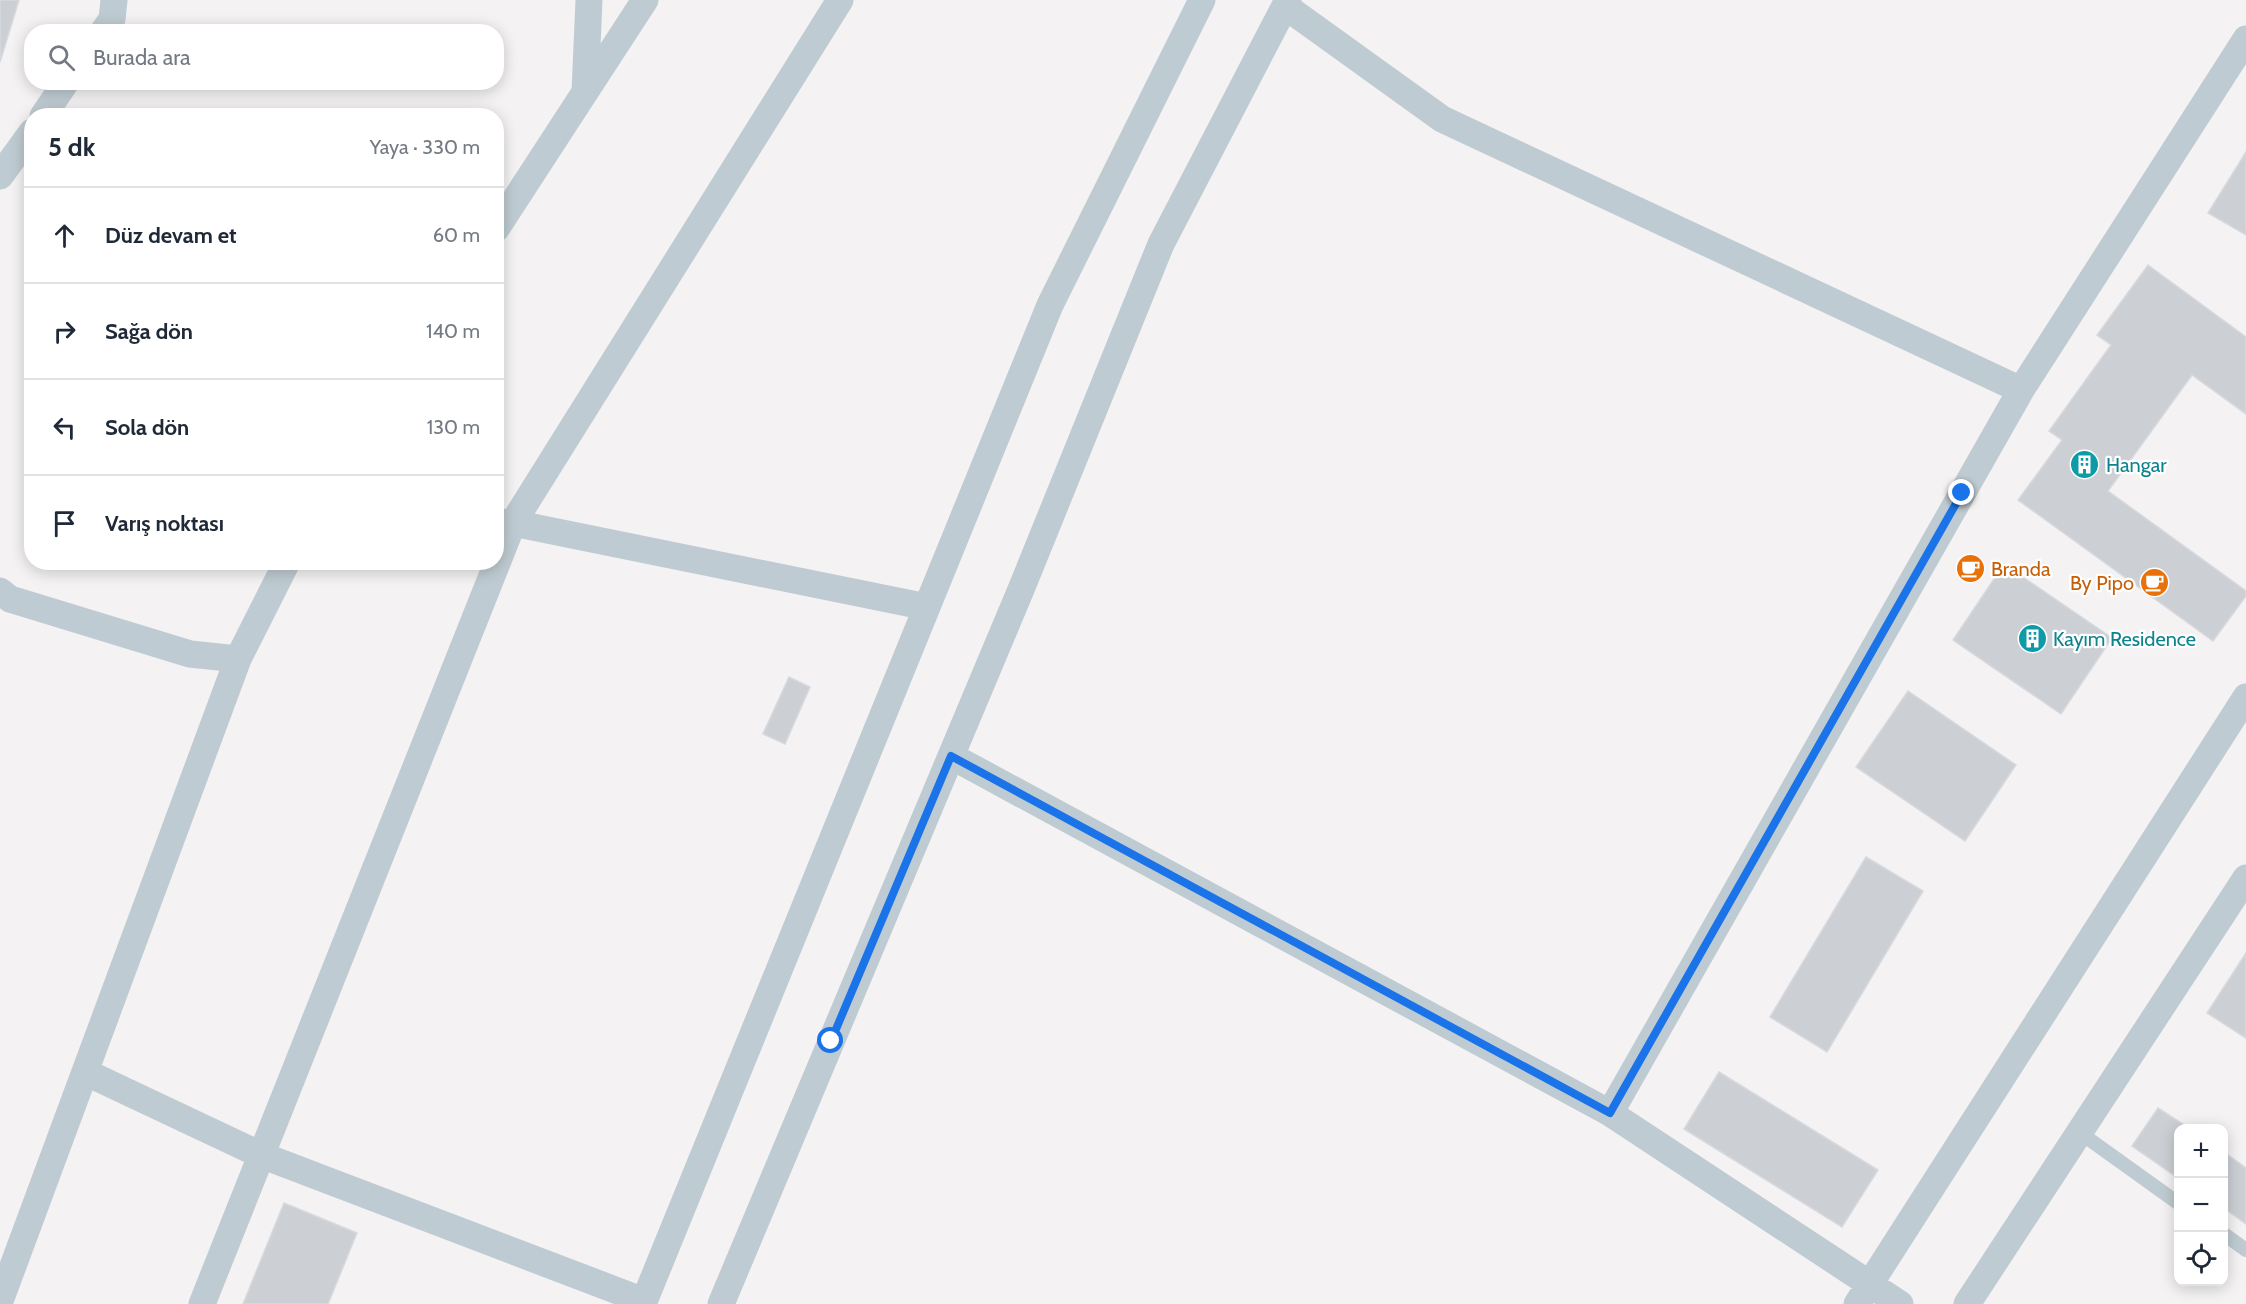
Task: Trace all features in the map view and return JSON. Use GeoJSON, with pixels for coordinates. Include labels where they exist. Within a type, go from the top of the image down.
{"type":"FeatureCollection","features":[{"type":"Feature","properties":{"kind":"street"},"geometry":{"type":"LineString","coordinates":[[108,24],[112,18],[114,0]]}},
{"type":"Feature","properties":{"kind":"street"},"geometry":{"type":"LineString","coordinates":[[585,93],[590,0]]}},
{"type":"Feature","properties":{"kind":"street"},"geometry":{"type":"LineString","coordinates":[[504,217],[645,0]]}},
{"type":"Feature","properties":{"kind":"street"},"geometry":{"type":"LineString","coordinates":[[840,0],[505,523],[927,607]]}},
{"type":"Feature","properties":{"kind":"street"},"geometry":{"type":"LineString","coordinates":[[85,1072],[261,1155],[644,1303],[1050,306],[1202,0]]}},
{"type":"Feature","properties":{"kind":"street"},"geometry":{"type":"LineString","coordinates":[[721,1304],[1018,598],[1161,244],[1287,3],[1442,119],[2021,390]]}},
{"type":"Feature","properties":{"kind":"street"},"geometry":{"type":"LineString","coordinates":[[1610,1113],[2021,390],[2246,39]]}},
{"type":"Feature","properties":{"kind":"street"},"geometry":{"type":"LineString","coordinates":[[48,108],[61,90]]}},
{"type":"Feature","properties":{"kind":"street"},"geometry":{"type":"LineString","coordinates":[[0,176],[24,143]]}},
{"type":"Feature","properties":{"kind":"street"},"geometry":{"type":"LineString","coordinates":[[0,1301],[238,659],[283,570]]}},
{"type":"Feature","properties":{"kind":"street"},"geometry":{"type":"LineString","coordinates":[[202,1304],[487,570]]}},
{"type":"Feature","properties":{"kind":"street"},"geometry":{"type":"LineString","coordinates":[[0,591],[10,599],[190,654],[238,659]]}},
{"type":"Feature","properties":{"kind":"street"},"geometry":{"type":"LineString","coordinates":[[1864,1294],[2246,698]]}},
{"type":"Feature","properties":{"kind":"street"},"geometry":{"type":"LineString","coordinates":[[951,756],[1610,1113],[1864,1294],[1900,1304]]}},
{"type":"Feature","properties":{"kind":"street"},"geometry":{"type":"LineString","coordinates":[[1967,1304],[2246,878]]}},
{"type":"Feature","properties":{"kind":"lane"},"geometry":{"type":"LineString","coordinates":[[2079,1132],[2174,1200]]}},
{"type":"Feature","properties":{"kind":"lane"},"geometry":{"type":"LineString","coordinates":[[2228,1237],[2246,1250]]}},
{"type":"Feature","properties":{"kind":"building"},"geometry":{"type":"Polygon","coordinates":[[[0,0],[19,0],[0,62],[0,0]]]}},
{"type":"Feature","properties":{"kind":"building"},"geometry":{"type":"Polygon","coordinates":[[[2246,152],[2246,235],[2208,213],[2246,152]]]}},
{"type":"Feature","properties":{"kind":"building","name":"Hangar"},"geometry":{"type":"Polygon","coordinates":[[[2148,265],[2246,337],[2246,414],[2192,375],[2108,491],[2246,591],[2246,596],[2213,641],[2018,500],[2062,440],[2049,431],[2111,345],[2097,335],[2148,265]]]}},
{"type":"Feature","properties":{"kind":"building","name":"Kayım Residence"},"geometry":{"type":"Polygon","coordinates":[[[2004,564],[2112,638],[2061,714],[1953,640],[2004,564]]]}},
{"type":"Feature","properties":{"kind":"building"},"geometry":{"type":"Polygon","coordinates":[[[789,677],[810,687],[785,744],[763,734],[789,677]]]}},
{"type":"Feature","properties":{"kind":"building"},"geometry":{"type":"Polygon","coordinates":[[[1908,691],[2016,765],[1965,841],[1856,767],[1908,691]]]}},
{"type":"Feature","properties":{"kind":"building"},"geometry":{"type":"Polygon","coordinates":[[[1866,857],[1923,891],[1827,1052],[1770,1017],[1866,857]]]}},
{"type":"Feature","properties":{"kind":"building"},"geometry":{"type":"Polygon","coordinates":[[[2246,953],[2246,1038],[2207,1013],[2246,953]]]}},
{"type":"Feature","properties":{"kind":"building"},"geometry":{"type":"Polygon","coordinates":[[[1719,1072],[1878,1170],[1842,1227],[1684,1129],[1719,1072]]]}},
{"type":"Feature","properties":{"kind":"building"},"geometry":{"type":"Polygon","coordinates":[[[2158,1108],[2183,1124],[2174,1124],[2174,1175],[2132,1146],[2158,1108]]]}},
{"type":"Feature","properties":{"kind":"building"},"geometry":{"type":"Polygon","coordinates":[[[2228,1155],[2246,1168],[2246,1224],[2228,1211],[2228,1155]]]}},
{"type":"Feature","properties":{"kind":"building"},"geometry":{"type":"Polygon","coordinates":[[[284,1203],[357,1233],[328,1304],[243,1304],[284,1203]]]}},
{"type":"Feature","properties":{"kind":"place","name":"Hangar"},"geometry":{"type":"Point","coordinates":[2085,465]}},
{"type":"Feature","properties":{"kind":"place","name":"Branda"},"geometry":{"type":"Point","coordinates":[1970,569]}},
{"type":"Feature","properties":{"kind":"place","name":"By Pipo"},"geometry":{"type":"Point","coordinates":[2155,583]}},
{"type":"Feature","properties":{"kind":"place","name":"Kayım Residence"},"geometry":{"type":"Point","coordinates":[2032,639]}},
{"type":"Feature","properties":{"kind":"route"},"geometry":{"type":"LineString","coordinates":[[831,1041],[951,756],[1610,1113],[1962,493]]}}]}
